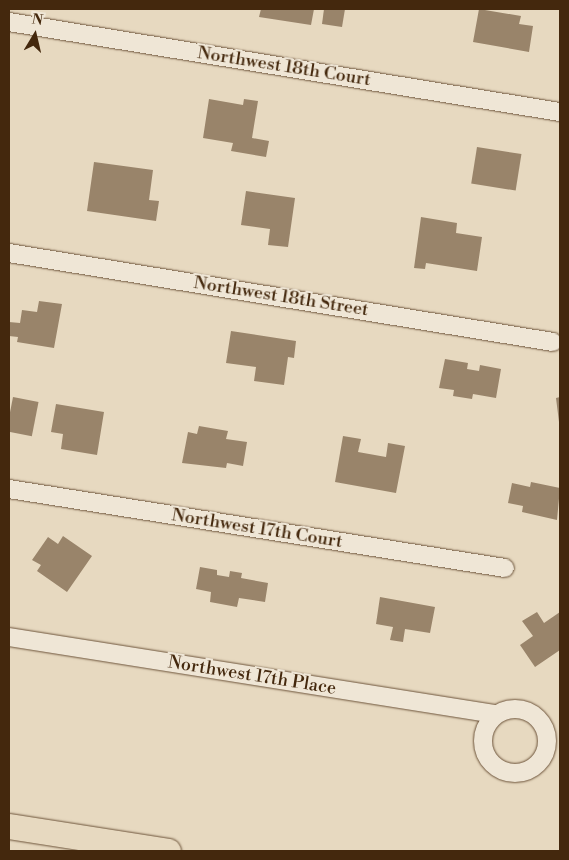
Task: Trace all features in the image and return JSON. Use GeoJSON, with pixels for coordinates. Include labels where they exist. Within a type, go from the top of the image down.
{"type":"FeatureCollection","features":[{"type":"Feature","properties":{"kind":"highway"},"geometry":{"type":"LineString","coordinates":[[9,826],[168,851]]}},
{"type":"Feature","properties":{"kind":"street","name":"Northwest 18th Court"},"geometry":{"type":"LineString","coordinates":[[9,22],[560,112]]}},
{"type":"Feature","properties":{"kind":"street","name":"Northwest 18th Street"},"geometry":{"type":"LineString","coordinates":[[9,253],[553,342]]}},
{"type":"Feature","properties":{"kind":"street","name":"Northwest 17th Court"},"geometry":{"type":"LineString","coordinates":[[9,489],[505,568]]}},
{"type":"Feature","properties":{"kind":"street","name":"Northwest 17th Place"},"geometry":{"type":"LineString","coordinates":[[9,637],[496,714]]}},
{"type":"Feature","properties":{"kind":"building"},"geometry":{"type":"Polygon","coordinates":[[[261,9],[314,9],[311,25],[259,17],[261,9]]]}},
{"type":"Feature","properties":{"kind":"building"},"geometry":{"type":"Polygon","coordinates":[[[324,9],[345,9],[342,27],[322,24],[324,9]]]}},
{"type":"Feature","properties":{"kind":"building"},"geometry":{"type":"Polygon","coordinates":[[[479,9],[521,16],[519,24],[533,26],[529,52],[473,42],[479,9]]]}},
{"type":"Feature","properties":{"kind":"building"},"geometry":{"type":"Polygon","coordinates":[[[209,99],[243,105],[244,99],[258,101],[252,138],[269,141],[266,157],[231,151],[233,143],[203,138],[209,99]]]}},
{"type":"Feature","properties":{"kind":"building"},"geometry":{"type":"Polygon","coordinates":[[[477,147],[521,154],[516,191],[471,184],[477,147]]]}},
{"type":"Feature","properties":{"kind":"building"},"geometry":{"type":"Polygon","coordinates":[[[94,162],[153,170],[149,200],[159,201],[156,221],[87,211],[94,162]]]}},
{"type":"Feature","properties":{"kind":"building"},"geometry":{"type":"Polygon","coordinates":[[[246,191],[295,198],[288,247],[268,245],[270,229],[241,225],[246,191]]]}},
{"type":"Feature","properties":{"kind":"building"},"geometry":{"type":"Polygon","coordinates":[[[421,217],[457,223],[456,233],[482,237],[477,271],[426,263],[425,269],[414,268],[421,217]]]}},
{"type":"Feature","properties":{"kind":"building"},"geometry":{"type":"Polygon","coordinates":[[[39,301],[62,304],[54,348],[17,342],[18,337],[9,336],[9,322],[20,323],[22,310],[37,312],[39,301]]]}},
{"type":"Feature","properties":{"kind":"building"},"geometry":{"type":"Polygon","coordinates":[[[231,331],[296,341],[294,358],[288,357],[284,385],[254,381],[256,367],[226,363],[231,331]]]}},
{"type":"Feature","properties":{"kind":"building"},"geometry":{"type":"Polygon","coordinates":[[[445,359],[468,363],[467,369],[479,371],[480,365],[501,369],[496,398],[473,394],[472,399],[453,396],[454,390],[439,388],[445,359]]]}},
{"type":"Feature","properties":{"kind":"building"},"geometry":{"type":"Polygon","coordinates":[[[13,397],[39,402],[32,436],[9,432],[9,418],[13,397]]]}},
{"type":"Feature","properties":{"kind":"building"},"geometry":{"type":"Polygon","coordinates":[[[560,397],[560,422],[559,422],[556,398],[560,397]]]}},
{"type":"Feature","properties":{"kind":"building"},"geometry":{"type":"Polygon","coordinates":[[[56,404],[104,412],[97,455],[61,449],[63,434],[51,432],[56,404]]]}},
{"type":"Feature","properties":{"kind":"building"},"geometry":{"type":"Polygon","coordinates":[[[199,426],[228,431],[226,439],[247,442],[243,466],[227,463],[226,468],[182,463],[188,432],[197,434],[199,426]]]}},
{"type":"Feature","properties":{"kind":"building"},"geometry":{"type":"Polygon","coordinates":[[[343,436],[361,439],[358,452],[386,457],[388,443],[405,446],[396,493],[335,482],[343,436]]]}},
{"type":"Feature","properties":{"kind":"building"},"geometry":{"type":"Polygon","coordinates":[[[531,482],[560,488],[557,520],[522,512],[523,506],[508,503],[512,483],[530,487],[531,482]]]}},
{"type":"Feature","properties":{"kind":"building"},"geometry":{"type":"Polygon","coordinates":[[[63,536],[92,556],[67,592],[37,571],[41,565],[32,560],[48,537],[58,544],[63,536]]]}},
{"type":"Feature","properties":{"kind":"building"},"geometry":{"type":"Polygon","coordinates":[[[200,567],[217,570],[217,575],[229,577],[230,571],[242,573],[241,578],[268,583],[265,602],[239,598],[237,607],[210,602],[211,592],[196,589],[200,567]]]}},
{"type":"Feature","properties":{"kind":"building"},"geometry":{"type":"Polygon","coordinates":[[[380,597],[435,607],[430,633],[405,629],[403,642],[390,640],[393,627],[376,624],[380,597]]]}},
{"type":"Feature","properties":{"kind":"building"},"geometry":{"type":"Polygon","coordinates":[[[537,612],[544,623],[560,612],[560,650],[535,667],[520,645],[533,636],[522,621],[537,612]]]}}]}
